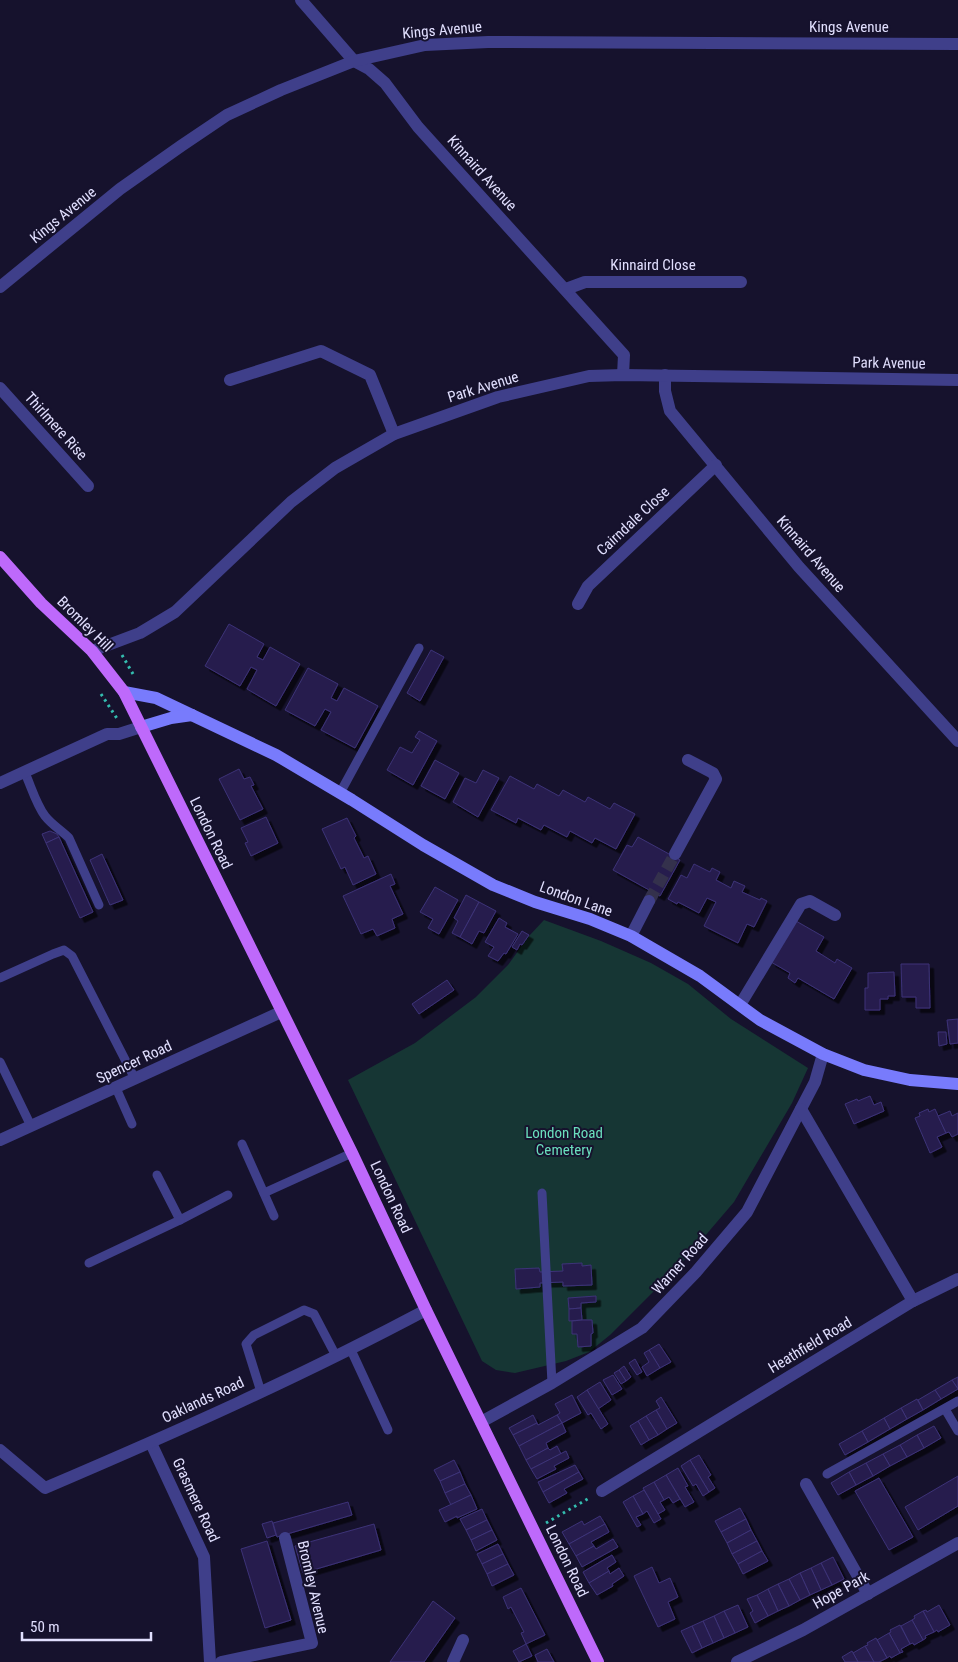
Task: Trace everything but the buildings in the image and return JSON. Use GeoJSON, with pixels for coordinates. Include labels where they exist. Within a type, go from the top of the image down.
{"type":"FeatureCollection","features":[{"type":"Feature","properties":{"kind":"main road","name":"Bromley Hill"},"geometry":{"type":"LineString","coordinates":[[0,557],[41,603],[92,651],[124,692],[151,747]]}},
{"type":"Feature","properties":{"kind":"main road","name":"London Road"},"geometry":{"type":"LineString","coordinates":[[151,747],[352,1153],[426,1310],[598,1662]]}},
{"type":"Feature","properties":{"kind":"street","name":"Kinnaird Avenue"},"geometry":{"type":"LineString","coordinates":[[301,0],[354,61],[369,69],[385,83],[418,127],[624,355],[623,375]]}},
{"type":"Feature","properties":{"kind":"street","name":"Kings Avenue"},"geometry":{"type":"LineString","coordinates":[[0,287],[120,189],[220,120],[281,90],[354,61],[426,46],[488,42],[958,44]]}},
{"type":"Feature","properties":{"kind":"street","name":"Kinnaird Close"},"geometry":{"type":"LineString","coordinates":[[566,289],[585,282],[741,282]]}},
{"type":"Feature","properties":{"kind":"street"},"geometry":{"type":"LineString","coordinates":[[230,380],[321,350],[370,375],[394,434]]}},
{"type":"Feature","properties":{"kind":"street","name":"Kinnaird Avenue"},"geometry":{"type":"LineString","coordinates":[[665,375],[665,391],[670,411],[799,567],[958,741]]}},
{"type":"Feature","properties":{"kind":"street","name":"Park Avenue"},"geometry":{"type":"LineString","coordinates":[[92,651],[140,633],[175,612],[291,502],[335,468],[394,434],[498,397],[589,376],[665,375],[958,380]]}},
{"type":"Feature","properties":{"kind":"street","name":"Thirlmere Rise"},"geometry":{"type":"LineString","coordinates":[[0,388],[88,486]]}},
{"type":"Feature","properties":{"kind":"street","name":"Cairndale Close"},"geometry":{"type":"LineString","coordinates":[[578,604],[588,586],[716,465]]}},
{"type":"Feature","properties":{"kind":"street","name":"London Lane"},"geometry":{"type":"LineString","coordinates":[[124,692],[156,698],[276,755],[340,792],[423,845],[493,885],[630,936],[700,976],[760,1020],[823,1054],[864,1070],[910,1080],[958,1084]]}},
{"type":"Feature","properties":{"kind":"street"},"geometry":{"type":"LineString","coordinates":[[0,784],[107,734],[119,734],[171,718],[192,715]]}},
{"type":"Feature","properties":{"kind":"street"},"geometry":{"type":"LineString","coordinates":[[675,854],[716,779],[713,773],[688,760]]}},
{"type":"Feature","properties":{"kind":"street"},"geometry":{"type":"LineString","coordinates":[[630,936],[649,901]]}},
{"type":"Feature","properties":{"kind":"street"},"geometry":{"type":"LineString","coordinates":[[740,1005],[800,904],[810,901],[835,915]]}},
{"type":"Feature","properties":{"kind":"street","name":"Spencer Road"},"geometry":{"type":"LineString","coordinates":[[0,1140],[281,1012]]}},
{"type":"Feature","properties":{"kind":"street","name":"Warner Road"},"geometry":{"type":"LineString","coordinates":[[481,1422],[552,1383],[642,1328],[696,1272],[747,1212],[815,1082],[823,1054]]}},
{"type":"Feature","properties":{"kind":"street"},"geometry":{"type":"LineString","coordinates":[[801,1109],[914,1301]]}},
{"type":"Feature","properties":{"kind":"street","name":"Heathfield Road"},"geometry":{"type":"LineString","coordinates":[[602,1491],[914,1301],[958,1279]]}},
{"type":"Feature","properties":{"kind":"street","name":"Oaklands Road"},"geometry":{"type":"LineString","coordinates":[[0,1450],[45,1488],[151,1443],[261,1392],[350,1350],[426,1310]]}},
{"type":"Feature","properties":{"kind":"street","name":"Grasmere Road"},"geometry":{"type":"LineString","coordinates":[[151,1443],[204,1557],[210,1662]]}},
{"type":"Feature","properties":{"kind":"street"},"geometry":{"type":"LineString","coordinates":[[806,1484],[868,1594]]}},
{"type":"Feature","properties":{"kind":"street","name":"Bromley Avenue"},"geometry":{"type":"LineString","coordinates":[[221,1662],[312,1642],[284,1538]]}},
{"type":"Feature","properties":{"kind":"street","name":"Hope Park"},"geometry":{"type":"LineString","coordinates":[[737,1662],[803,1630],[958,1543]]}},
{"type":"Feature","properties":{"kind":"street"},"geometry":{"type":"LineString","coordinates":[[453,1662],[463,1640]]}},
{"type":"Feature","properties":{"kind":"lane"},"geometry":{"type":"LineString","coordinates":[[340,792],[418,648]]}},
{"type":"Feature","properties":{"kind":"lane"},"geometry":{"type":"LineString","coordinates":[[28,771],[44,815],[54,827],[69,838],[99,905]]}},
{"type":"Feature","properties":{"kind":"lane"},"geometry":{"type":"LineString","coordinates":[[0,978],[64,950],[72,956],[135,1079]]}},
{"type":"Feature","properties":{"kind":"lane"},"geometry":{"type":"LineString","coordinates":[[0,1062],[31,1126]]}},
{"type":"Feature","properties":{"kind":"lane"},"geometry":{"type":"LineString","coordinates":[[116,1088],[132,1124]]}},
{"type":"Feature","properties":{"kind":"lane"},"geometry":{"type":"LineString","coordinates":[[242,1144],[274,1216]]}},
{"type":"Feature","properties":{"kind":"lane"},"geometry":{"type":"LineString","coordinates":[[264,1192],[352,1153]]}},
{"type":"Feature","properties":{"kind":"lane"},"geometry":{"type":"LineString","coordinates":[[158,1175],[180,1220]]}},
{"type":"Feature","properties":{"kind":"lane"},"geometry":{"type":"LineString","coordinates":[[542,1193],[552,1383]]}},
{"type":"Feature","properties":{"kind":"lane"},"geometry":{"type":"LineString","coordinates":[[89,1263],[228,1195]]}},
{"type":"Feature","properties":{"kind":"lane"},"geometry":{"type":"LineString","coordinates":[[261,1392],[246,1344],[254,1335],[304,1310],[314,1314],[336,1356]]}},
{"type":"Feature","properties":{"kind":"lane"},"geometry":{"type":"LineString","coordinates":[[350,1350],[388,1430]]}},
{"type":"Feature","properties":{"kind":"lane"},"geometry":{"type":"LineString","coordinates":[[827,1474],[958,1401]]}},
{"type":"Feature","properties":{"kind":"lane"},"geometry":{"type":"LineString","coordinates":[[945,1408],[958,1431]]}},
{"type":"Feature","properties":{"kind":"path"},"geometry":{"type":"LineString","coordinates":[[124,659],[133,674]]}},
{"type":"Feature","properties":{"kind":"path"},"geometry":{"type":"LineString","coordinates":[[101,694],[118,721]]}},
{"type":"Feature","properties":{"kind":"path"},"geometry":{"type":"LineString","coordinates":[[533,1530],[602,1491]]}},
{"type":"Feature","properties":{"kind":"green space","name":"London Road Cemetery"},"geometry":{"type":"Polygon","coordinates":[[[544,920],[601,941],[651,963],[688,984],[731,1019],[808,1068],[792,1103],[734,1202],[681,1264],[610,1335],[589,1352],[566,1361],[515,1373],[496,1370],[482,1361],[348,1080],[415,1043],[476,997],[508,965],[529,936],[544,920]]]}},
{"type":"Feature","properties":{"kind":"tunnel"},"geometry":{"type":"LineString","coordinates":[[649,901],[675,854]]}}]}
